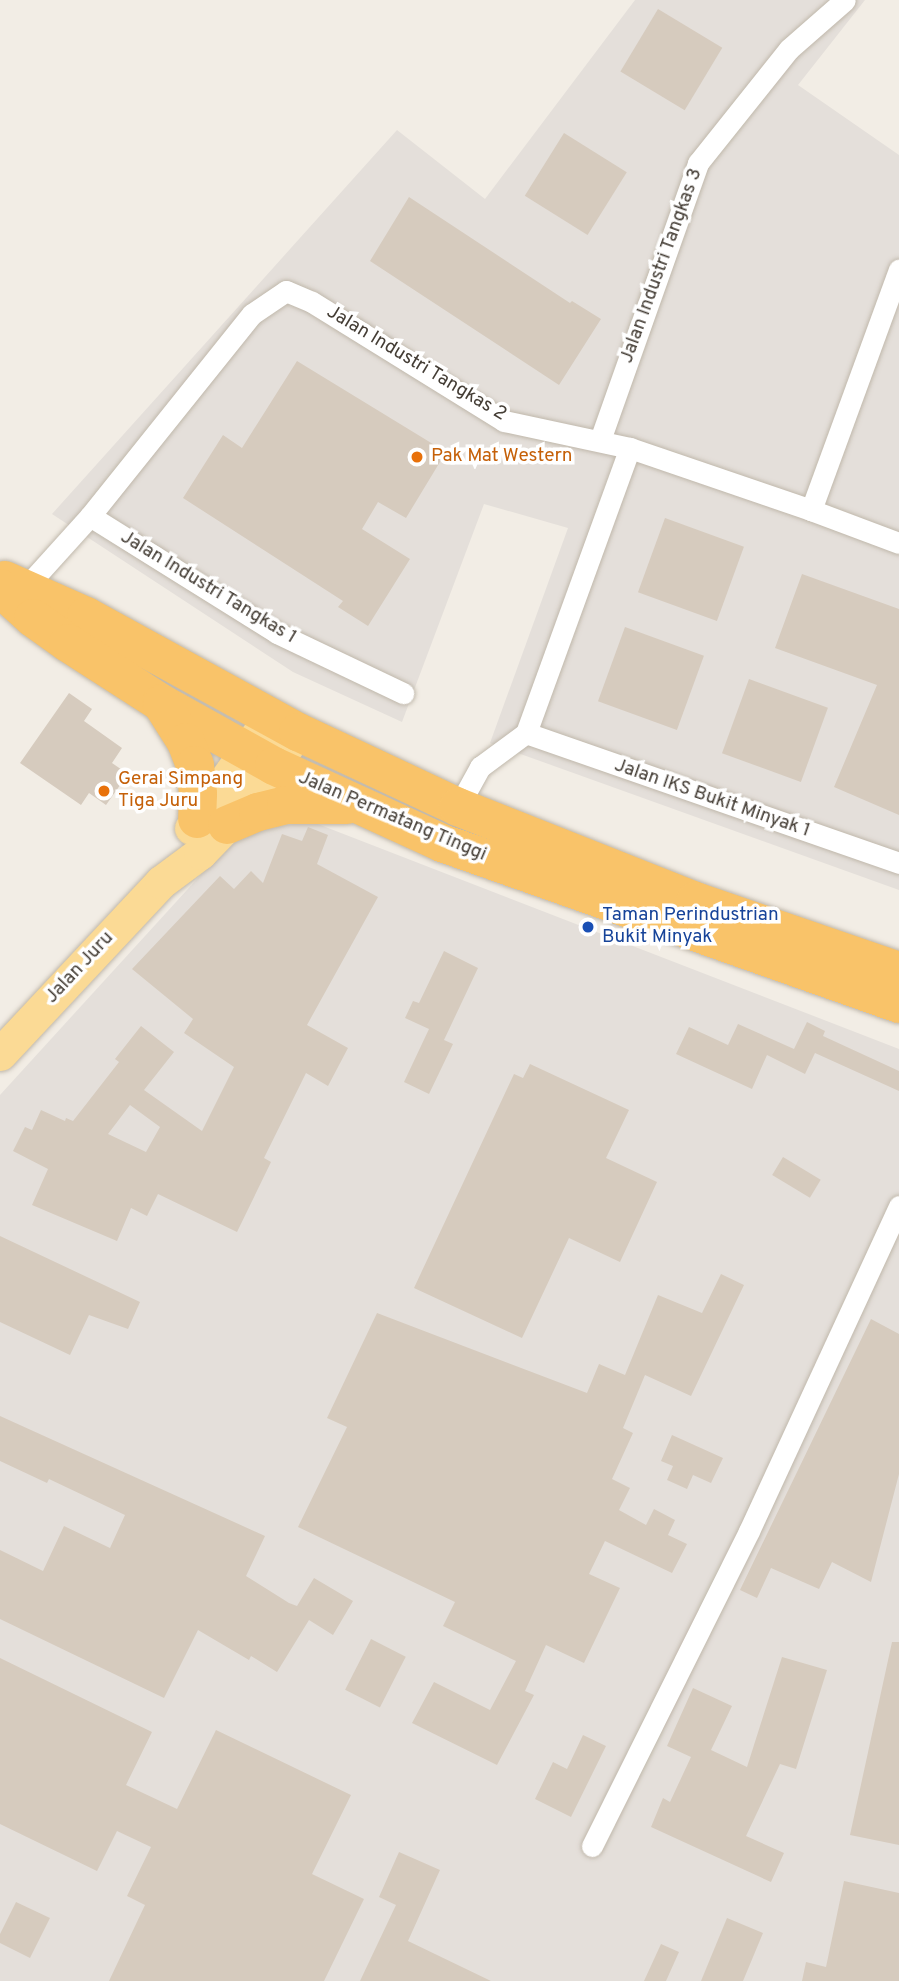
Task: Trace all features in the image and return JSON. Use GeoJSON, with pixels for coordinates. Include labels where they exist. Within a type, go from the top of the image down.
{"type":"FeatureCollection","features":[{"type":"Feature","properties":{"kind":"highway","name":"Jalan Permatang Tinggi"},"geometry":{"type":"LineString","coordinates":[[8,585],[59,637],[161,703],[260,759],[442,843],[899,1004]]}},
{"type":"Feature","properties":{"kind":"highway","name":"Jalan Permatang Tinggi"},"geometry":{"type":"LineString","coordinates":[[8,585],[86,616],[284,724],[458,807],[695,901],[899,971]]}},
{"type":"Feature","properties":{"kind":"highway"},"geometry":{"type":"LineString","coordinates":[[161,703],[186,742],[195,765],[198,794],[212,822],[286,805],[363,805]]}},
{"type":"Feature","properties":{"kind":"main road","name":"Jalan Juru"},"geometry":{"type":"LineString","coordinates":[[0,1054],[161,882],[200,853],[212,822],[284,724]]}},
{"type":"Feature","properties":{"kind":"street","name":"Jalan Industri Tangkas 3"},"geometry":{"type":"LineString","coordinates":[[600,440],[698,163],[789,49],[845,0]]}},
{"type":"Feature","properties":{"kind":"street"},"geometry":{"type":"LineString","coordinates":[[811,510],[899,270]]}},
{"type":"Feature","properties":{"kind":"street","name":"Jalan Industri Tangkas 2"},"geometry":{"type":"LineString","coordinates":[[90,516],[252,314],[286,291],[313,302],[504,421],[630,447],[899,543]]}},
{"type":"Feature","properties":{"kind":"street"},"geometry":{"type":"LineString","coordinates":[[458,807],[480,767],[526,733],[630,447]]}},
{"type":"Feature","properties":{"kind":"street"},"geometry":{"type":"LineString","coordinates":[[8,585],[90,516]]}},
{"type":"Feature","properties":{"kind":"street","name":"Jalan Industri Tangkas 1"},"geometry":{"type":"LineString","coordinates":[[90,516],[277,633],[403,693]]}},
{"type":"Feature","properties":{"kind":"street","name":"Jalan IKS Bukit Minyak 1"},"geometry":{"type":"LineString","coordinates":[[526,733],[899,863]]}},
{"type":"Feature","properties":{"kind":"street"},"geometry":{"type":"LineString","coordinates":[[592,1846],[749,1531],[899,1206]]}},
{"type":"Feature","properties":{"kind":"shaded area"},"geometry":{"type":"Polygon","coordinates":[[[635,0],[865,0],[798,85],[899,155],[899,890],[490,743],[568,528],[484,504],[402,722],[293,672],[52,514],[397,130],[485,199],[635,0]]]}},
{"type":"Feature","properties":{"kind":"shaded area"},"geometry":{"type":"Polygon","coordinates":[[[310,821],[899,1049],[899,1981],[0,1981],[0,1095],[238,834],[310,821]]]}},
{"type":"Feature","properties":{"kind":"building"},"geometry":{"type":"Polygon","coordinates":[[[658,9],[722,48],[685,110],[620,72],[658,9]]]}},
{"type":"Feature","properties":{"kind":"building"},"geometry":{"type":"Polygon","coordinates":[[[564,133],[627,172],[588,235],[525,196],[564,133]]]}},
{"type":"Feature","properties":{"kind":"building"},"geometry":{"type":"Polygon","coordinates":[[[409,197],[570,303],[572,301],[601,319],[559,385],[370,261],[409,197]]]}},
{"type":"Feature","properties":{"kind":"building"},"geometry":{"type":"Polygon","coordinates":[[[297,361],[446,452],[406,518],[378,502],[362,529],[410,559],[368,626],[338,607],[343,601],[183,498],[223,435],[242,448],[297,361]]]}},
{"type":"Feature","properties":{"kind":"building"},"geometry":{"type":"Polygon","coordinates":[[[665,518],[744,547],[717,621],[638,592],[665,518]]]}},
{"type":"Feature","properties":{"kind":"building"},"geometry":{"type":"Polygon","coordinates":[[[802,574],[899,609],[899,815],[834,787],[877,685],[775,648],[802,574]]]}},
{"type":"Feature","properties":{"kind":"building"},"geometry":{"type":"Polygon","coordinates":[[[625,627],[704,656],[677,730],[598,701],[625,627]]]}},
{"type":"Feature","properties":{"kind":"building"},"geometry":{"type":"Polygon","coordinates":[[[749,679],[828,708],[801,782],[722,753],[749,679]]]}},
{"type":"Feature","properties":{"kind":"building"},"geometry":{"type":"Polygon","coordinates":[[[69,693],[92,709],[84,721],[122,748],[112,763],[128,774],[106,805],[89,793],[81,805],[20,763],[69,693]]]}},
{"type":"Feature","properties":{"kind":"building"},"geometry":{"type":"Polygon","coordinates":[[[308,827],[328,835],[317,864],[378,897],[307,1025],[348,1048],[328,1086],[306,1073],[264,1158],[271,1162],[237,1232],[158,1194],[147,1216],[131,1208],[117,1241],[32,1205],[48,1169],[13,1151],[25,1127],[32,1130],[41,1110],[65,1121],[66,1118],[73,1121],[119,1062],[115,1059],[141,1026],[174,1052],[144,1090],[202,1131],[234,1067],[184,1033],[193,1019],[132,969],[220,876],[234,889],[251,871],[263,883],[282,834],[302,841],[308,827]],[[130,1105],[108,1134],[146,1152],[160,1127],[130,1105]]]}},
{"type":"Feature","properties":{"kind":"building"},"geometry":{"type":"Polygon","coordinates":[[[444,951],[478,968],[444,1040],[453,1044],[429,1094],[404,1082],[429,1029],[405,1018],[413,1001],[419,1003],[444,951]]]}},
{"type":"Feature","properties":{"kind":"building"},"geometry":{"type":"Polygon","coordinates":[[[807,1022],[825,1031],[823,1036],[899,1071],[899,1091],[815,1053],[805,1074],[767,1055],[752,1089],[676,1054],[689,1027],[728,1045],[738,1024],[794,1049],[807,1022]]]}},
{"type":"Feature","properties":{"kind":"building"},"geometry":{"type":"Polygon","coordinates":[[[530,1064],[629,1110],[606,1158],[657,1182],[620,1262],[569,1238],[522,1338],[414,1288],[514,1074],[523,1078],[530,1064]]]}},
{"type":"Feature","properties":{"kind":"building"},"geometry":{"type":"Polygon","coordinates":[[[783,1157],[821,1180],[810,1198],[772,1175],[783,1157]]]}},
{"type":"Feature","properties":{"kind":"building"},"geometry":{"type":"Polygon","coordinates":[[[0,1236],[140,1302],[128,1329],[89,1315],[70,1355],[0,1322],[0,1236]]]}},
{"type":"Feature","properties":{"kind":"building"},"geometry":{"type":"Polygon","coordinates":[[[721,1274],[744,1285],[691,1396],[645,1375],[623,1428],[633,1433],[612,1479],[630,1488],[619,1510],[646,1525],[654,1509],[675,1520],[668,1535],[687,1544],[672,1573],[605,1541],[589,1574],[620,1588],[584,1663],[546,1645],[525,1691],[534,1695],[497,1765],[412,1723],[434,1682],[490,1710],[516,1661],[443,1626],[455,1602],[298,1527],[347,1427],[327,1418],[377,1313],[587,1393],[599,1364],[625,1375],[658,1295],[702,1313],[721,1274]]]}},
{"type":"Feature","properties":{"kind":"building"},"geometry":{"type":"Polygon","coordinates":[[[871,1319],[899,1334],[899,1474],[871,1582],[832,1562],[819,1589],[771,1568],[757,1598],[740,1590],[871,1319]]]}},
{"type":"Feature","properties":{"kind":"building"},"geometry":{"type":"Polygon","coordinates":[[[0,1416],[265,1536],[246,1576],[297,1606],[314,1578],[353,1601],[333,1635],[309,1620],[277,1672],[251,1656],[249,1660],[198,1630],[164,1698],[0,1619],[0,1550],[43,1571],[64,1526],[110,1548],[125,1515],[49,1479],[47,1483],[0,1461],[0,1416]]]}},
{"type":"Feature","properties":{"kind":"building"},"geometry":{"type":"Polygon","coordinates":[[[672,1435],[723,1458],[711,1483],[693,1475],[687,1489],[667,1480],[673,1466],[661,1461],[672,1435]]]}},
{"type":"Feature","properties":{"kind":"building"},"geometry":{"type":"Polygon","coordinates":[[[371,1639],[406,1657],[380,1707],[345,1690],[371,1639]]]}},
{"type":"Feature","properties":{"kind":"building"},"geometry":{"type":"Polygon","coordinates":[[[892,1642],[899,1642],[899,1845],[850,1835],[892,1642]]]}},
{"type":"Feature","properties":{"kind":"building"},"geometry":{"type":"Polygon","coordinates":[[[782,1657],[827,1670],[796,1769],[780,1764],[746,1836],[784,1853],[771,1882],[651,1827],[663,1798],[670,1802],[691,1757],[667,1746],[693,1688],[732,1706],[711,1750],[747,1767],[782,1657]]]}},
{"type":"Feature","properties":{"kind":"building"},"geometry":{"type":"Polygon","coordinates":[[[0,1658],[152,1732],[126,1785],[177,1809],[216,1730],[351,1795],[312,1874],[364,1899],[324,1981],[109,1981],[145,1905],[127,1896],[151,1847],[117,1831],[97,1871],[0,1824],[0,1658]]]}},
{"type":"Feature","properties":{"kind":"building"},"geometry":{"type":"Polygon","coordinates":[[[583,1735],[606,1746],[571,1817],[535,1799],[553,1762],[567,1769],[583,1735]]]}},
{"type":"Feature","properties":{"kind":"building"},"geometry":{"type":"Polygon","coordinates":[[[399,1852],[440,1870],[408,1941],[491,1981],[360,1981],[396,1905],[379,1897],[399,1852]]]}},
{"type":"Feature","properties":{"kind":"building"},"geometry":{"type":"Polygon","coordinates":[[[844,1881],[899,1893],[899,1981],[802,1981],[806,1962],[826,1967],[844,1881]]]}},
{"type":"Feature","properties":{"kind":"building"},"geometry":{"type":"Polygon","coordinates":[[[16,1902],[50,1918],[30,1958],[0,1943],[0,1934],[16,1902]]]}},
{"type":"Feature","properties":{"kind":"building"},"geometry":{"type":"Polygon","coordinates":[[[727,1918],[763,1933],[743,1981],[701,1981],[727,1918]]]}},
{"type":"Feature","properties":{"kind":"building"},"geometry":{"type":"Polygon","coordinates":[[[661,1944],[679,1952],[666,1981],[644,1981],[661,1944]]]}},
{"type":"Feature","properties":{"kind":"place","name":"Pak Mat Western"},"geometry":{"type":"Point","coordinates":[417,457]}},
{"type":"Feature","properties":{"kind":"place","name":"Gerai Simpang Tiga Juru"},"geometry":{"type":"Point","coordinates":[104,791]}},
{"type":"Feature","properties":{"kind":"place","name":"Taman Perindustrian Bukit Minyak"},"geometry":{"type":"Point","coordinates":[588,927]}}]}
